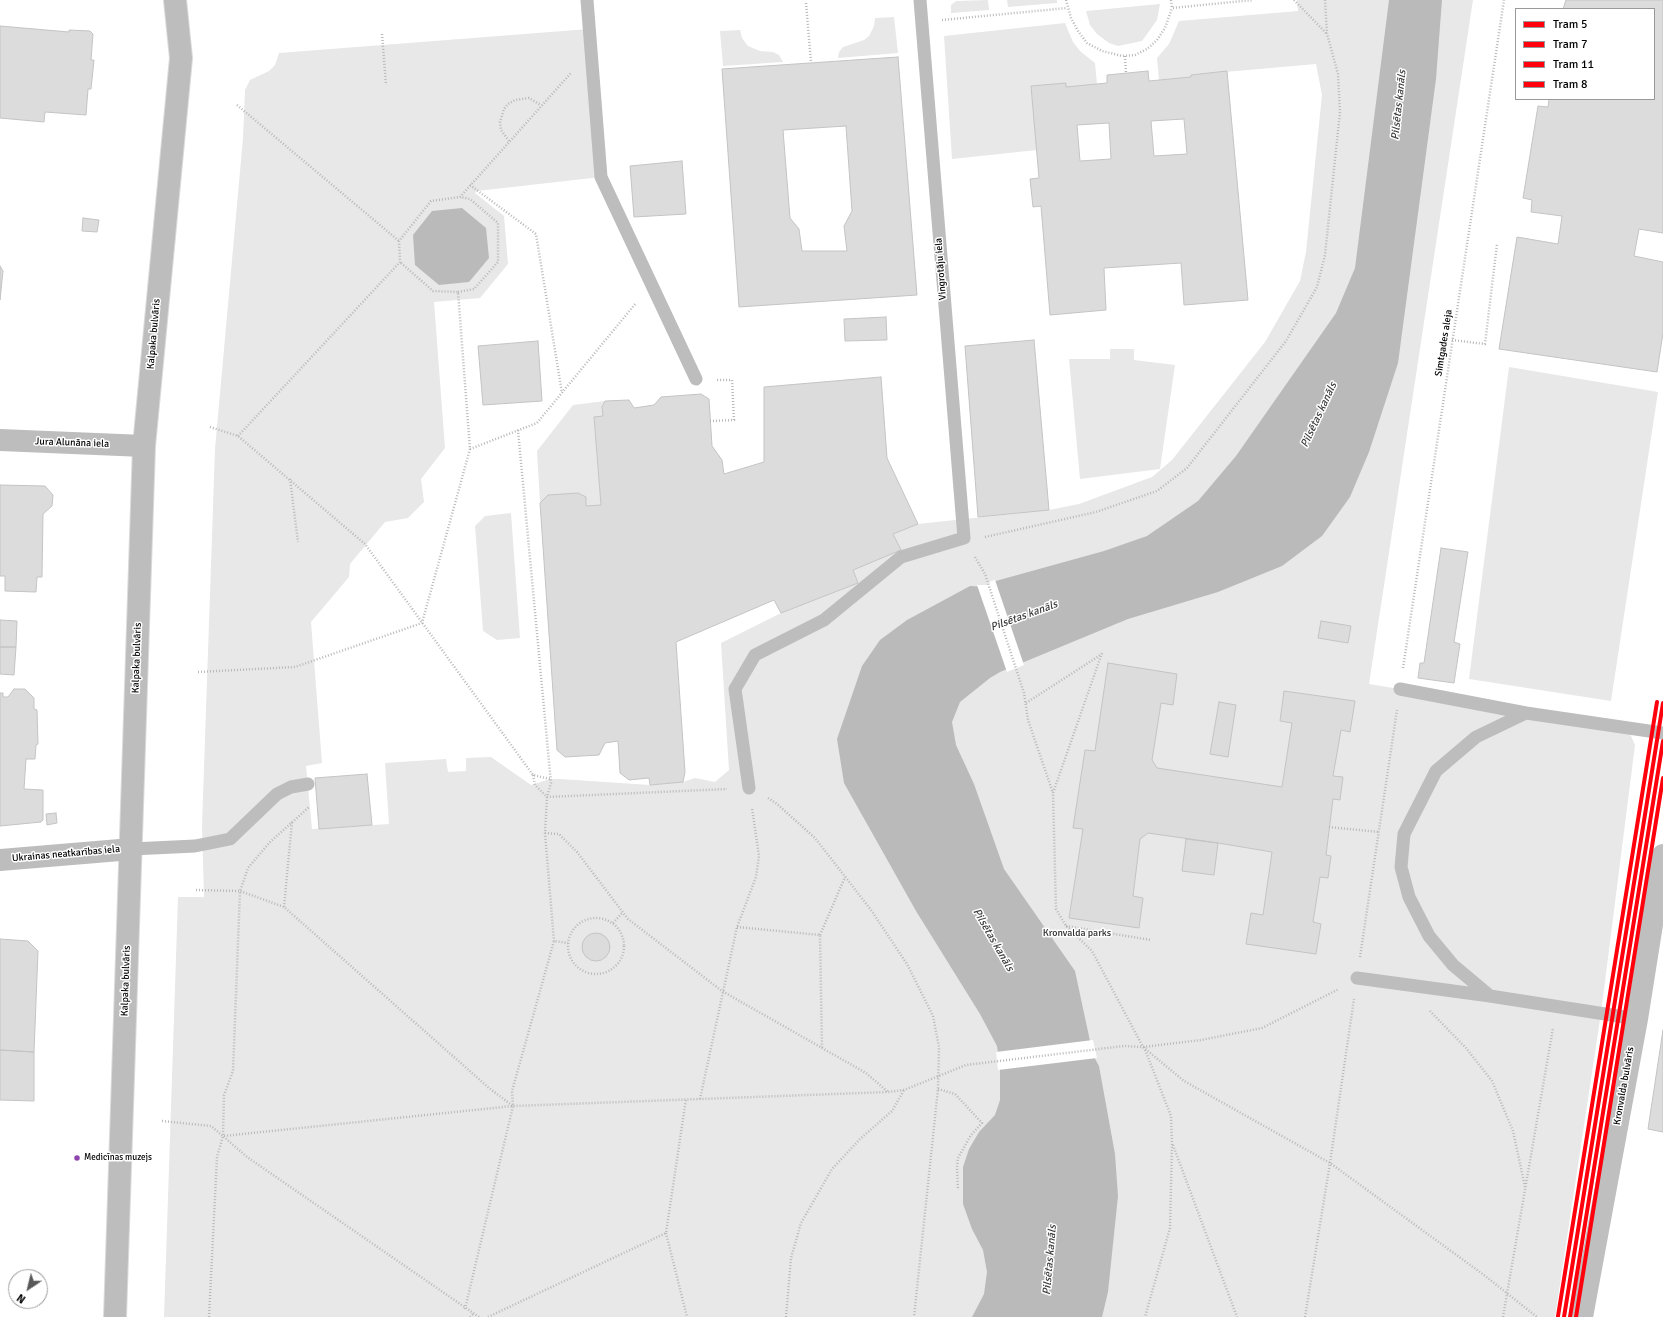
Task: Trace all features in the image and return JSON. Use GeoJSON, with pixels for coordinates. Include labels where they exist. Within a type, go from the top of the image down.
{"type":"FeatureCollection","features":[{"type":"Feature","properties":{"kind":"main road","name":"Kalpaka bulvāris"},"geometry":{"type":"LineString","coordinates":[[115,1317],[132,849],[144,446],[181,58],[175,0]]}},
{"type":"Feature","properties":{"kind":"main road","name":"Jura Alunāna iela"},"geometry":{"type":"LineString","coordinates":[[0,440],[144,446]]}},
{"type":"Feature","properties":{"kind":"main road","name":"Ukrainas neatkarības iela"},"geometry":{"type":"LineString","coordinates":[[0,860],[132,849]]}},
{"type":"Feature","properties":{"kind":"street","name":"Kronvalda bulvāris"},"geometry":{"type":"LineString","coordinates":[[1582,1317],[1637,1019],[1663,855]]}},
{"type":"Feature","properties":{"kind":"lane"},"geometry":{"type":"LineString","coordinates":[[586,0],[601,178],[696,379]]}},
{"type":"Feature","properties":{"kind":"lane","name":"Vingrotāju iela"},"geometry":{"type":"LineString","coordinates":[[920,0],[964,538]]}},
{"type":"Feature","properties":{"kind":"lane"},"geometry":{"type":"LineString","coordinates":[[749,788],[735,690],[755,655],[824,620],[901,558],[964,538]]}},
{"type":"Feature","properties":{"kind":"lane"},"geometry":{"type":"LineString","coordinates":[[1400,689],[1526,713],[1663,733]]}},
{"type":"Feature","properties":{"kind":"lane"},"geometry":{"type":"LineString","coordinates":[[1490,996],[1453,965],[1429,936],[1409,897],[1401,867],[1404,834],[1436,771],[1476,737],[1526,713]]}},
{"type":"Feature","properties":{"kind":"lane"},"geometry":{"type":"LineString","coordinates":[[132,849],[195,846],[230,839],[277,794],[291,787],[308,784]]}},
{"type":"Feature","properties":{"kind":"lane"},"geometry":{"type":"LineString","coordinates":[[1357,978],[1490,996],[1637,1019]]}},
{"type":"Feature","properties":{"kind":"path"},"geometry":{"type":"LineString","coordinates":[[1066,0],[1067,8],[1078,31],[1087,42],[1102,51],[1125,56],[1147,49],[1157,40],[1166,28],[1172,8],[1172,0]]}},
{"type":"Feature","properties":{"kind":"path"},"geometry":{"type":"LineString","coordinates":[[1172,8],[1253,0]]}},
{"type":"Feature","properties":{"kind":"path"},"geometry":{"type":"LineString","coordinates":[[1294,0],[1328,34]]}},
{"type":"Feature","properties":{"kind":"path"},"geometry":{"type":"LineString","coordinates":[[1145,1317],[1170,1228],[1172,1143],[1171,1116],[1143,1047],[1092,951],[1066,926],[1056,909],[1053,793],[1028,720],[1024,693],[985,574],[964,538],[988,536],[1096,512],[1157,491],[1187,468],[1286,341],[1318,287],[1325,255],[1340,112],[1338,74],[1328,34],[1325,0]]}},
{"type":"Feature","properties":{"kind":"path","name":"Simtgades aleja"},"geometry":{"type":"LineString","coordinates":[[1305,1317],[1330,1163],[1504,0]]}},
{"type":"Feature","properties":{"kind":"path"},"geometry":{"type":"LineString","coordinates":[[806,3],[811,62]]}},
{"type":"Feature","properties":{"kind":"path"},"geometry":{"type":"LineString","coordinates":[[922,22],[1067,8]]}},
{"type":"Feature","properties":{"kind":"path"},"geometry":{"type":"LineString","coordinates":[[382,34],[386,85]]}},
{"type":"Feature","properties":{"kind":"path"},"geometry":{"type":"LineString","coordinates":[[460,197],[590,52]]}},
{"type":"Feature","properties":{"kind":"path"},"geometry":{"type":"LineString","coordinates":[[1125,56],[1126,73]]}},
{"type":"Feature","properties":{"kind":"path"},"geometry":{"type":"LineString","coordinates":[[509,141],[501,130],[500,122],[504,109],[508,104],[515,100],[529,98],[541,105]]}},
{"type":"Feature","properties":{"kind":"path"},"geometry":{"type":"LineString","coordinates":[[237,105],[399,241]]}},
{"type":"Feature","properties":{"kind":"path"},"geometry":{"type":"LineString","coordinates":[[470,185],[536,234],[562,393]]}},
{"type":"Feature","properties":{"kind":"path"},"geometry":{"type":"LineString","coordinates":[[460,197],[470,199],[498,223],[498,262],[474,289],[458,292],[433,292],[400,262],[399,241],[430,201],[460,197]]}},
{"type":"Feature","properties":{"kind":"path"},"geometry":{"type":"LineString","coordinates":[[1452,340],[1485,344],[1497,244]]}},
{"type":"Feature","properties":{"kind":"path"},"geometry":{"type":"LineString","coordinates":[[238,436],[400,262]]}},
{"type":"Feature","properties":{"kind":"path"},"geometry":{"type":"LineString","coordinates":[[470,449],[537,423],[651,285]]}},
{"type":"Feature","properties":{"kind":"path"},"geometry":{"type":"LineString","coordinates":[[422,623],[470,449],[458,292]]}},
{"type":"Feature","properties":{"kind":"path"},"geometry":{"type":"LineString","coordinates":[[696,379],[732,380],[734,420],[710,421]]}},
{"type":"Feature","properties":{"kind":"path"},"geometry":{"type":"LineString","coordinates":[[210,427],[238,436],[365,544],[533,775],[535,785],[547,797],[749,788],[778,804],[815,838],[846,877],[871,910],[907,964],[933,1016],[939,1047],[938,1089],[914,1317]]}},
{"type":"Feature","properties":{"kind":"path"},"geometry":{"type":"LineString","coordinates":[[465,1309],[513,1106],[512,1091],[554,941],[545,833],[547,797],[550,780],[518,430]]}},
{"type":"Feature","properties":{"kind":"path"},"geometry":{"type":"LineString","coordinates":[[290,479],[298,542]]}},
{"type":"Feature","properties":{"kind":"path"},"geometry":{"type":"LineString","coordinates":[[198,672],[295,667],[422,623]]}},
{"type":"Feature","properties":{"kind":"path"},"geometry":{"type":"LineString","coordinates":[[1026,704],[1102,653],[1053,793]]}},
{"type":"Feature","properties":{"kind":"path"},"geometry":{"type":"LineString","coordinates":[[533,775],[550,780]]}},
{"type":"Feature","properties":{"kind":"path"},"geometry":{"type":"LineString","coordinates":[[700,1099],[722,991],[737,927],[756,877],[759,856],[749,788]]}},
{"type":"Feature","properties":{"kind":"path"},"geometry":{"type":"LineString","coordinates":[[209,1317],[217,1157],[224,1136],[224,1095],[233,1071],[240,891],[248,868],[270,842],[311,805]]}},
{"type":"Feature","properties":{"kind":"path"},"geometry":{"type":"LineString","coordinates":[[284,907],[292,821]]}},
{"type":"Feature","properties":{"kind":"path"},"geometry":{"type":"LineString","coordinates":[[1330,826],[1379,832]]}},
{"type":"Feature","properties":{"kind":"path"},"geometry":{"type":"LineString","coordinates":[[545,833],[559,834],[577,852],[628,919],[722,991],[866,1073],[888,1092]]}},
{"type":"Feature","properties":{"kind":"path"},"geometry":{"type":"LineString","coordinates":[[822,1048],[820,935],[846,877]]}},
{"type":"Feature","properties":{"kind":"path"},"geometry":{"type":"LineString","coordinates":[[196,890],[240,891],[284,907],[488,1088],[513,1106]]}},
{"type":"Feature","properties":{"kind":"path"},"geometry":{"type":"LineString","coordinates":[[613,923],[623,912]]}},
{"type":"Feature","properties":{"kind":"path"},"geometry":{"type":"LineString","coordinates":[[599,918],[613,923],[623,938],[624,947],[618,964],[608,972],[594,974],[585,972],[578,968],[572,960],[568,943],[573,929],[585,920],[599,918]]}},
{"type":"Feature","properties":{"kind":"path"},"geometry":{"type":"LineString","coordinates":[[1066,926],[1151,940]]}},
{"type":"Feature","properties":{"kind":"path"},"geometry":{"type":"LineString","coordinates":[[737,927],[820,935]]}},
{"type":"Feature","properties":{"kind":"path"},"geometry":{"type":"LineString","coordinates":[[554,941],[568,943]]}},
{"type":"Feature","properties":{"kind":"path"},"geometry":{"type":"LineString","coordinates":[[224,1136],[513,1106],[888,1092],[904,1090],[966,1065],[1124,1046],[1143,1047],[1202,1040],[1262,1028],[1328,995],[1357,978]]}},
{"type":"Feature","properties":{"kind":"path"},"geometry":{"type":"LineString","coordinates":[[1503,1317],[1557,1006]]}},
{"type":"Feature","properties":{"kind":"path"},"geometry":{"type":"LineString","coordinates":[[1426,1007],[1466,1048],[1492,1081],[1513,1130],[1525,1189]]}},
{"type":"Feature","properties":{"kind":"path"},"geometry":{"type":"LineString","coordinates":[[1143,1047],[1184,1081],[1330,1163],[1507,1293],[1537,1317]]}},
{"type":"Feature","properties":{"kind":"path"},"geometry":{"type":"LineString","coordinates":[[938,1089],[955,1094],[982,1123],[963,1147],[958,1158],[958,1190]]}},
{"type":"Feature","properties":{"kind":"path"},"geometry":{"type":"LineString","coordinates":[[786,1317],[791,1258],[801,1223],[832,1169],[860,1139],[892,1111],[904,1090]]}},
{"type":"Feature","properties":{"kind":"path"},"geometry":{"type":"LineString","coordinates":[[686,1100],[666,1233],[687,1317]]}},
{"type":"Feature","properties":{"kind":"path"},"geometry":{"type":"LineString","coordinates":[[162,1121],[211,1126],[247,1157],[465,1309],[479,1317]]}},
{"type":"Feature","properties":{"kind":"path"},"geometry":{"type":"LineString","coordinates":[[1172,1143],[1237,1317]]}},
{"type":"Feature","properties":{"kind":"path"},"geometry":{"type":"LineString","coordinates":[[488,1317],[666,1233]]}},
{"type":"Feature","properties":{"kind":"path"},"geometry":{"type":"LineString","coordinates":[[470,1317],[473,1314]]}},
{"type":"Feature","properties":{"kind":"green space"},"geometry":{"type":"Polygon","coordinates":[[[988,0],[989,10],[951,13],[951,5],[956,1],[988,0]]]}},
{"type":"Feature","properties":{"kind":"green space"},"geometry":{"type":"Polygon","coordinates":[[[1007,0],[1057,0],[1057,3],[1008,7],[1007,0]]]}},
{"type":"Feature","properties":{"kind":"green space","name":"Kronvalda parks"},"geometry":{"type":"Polygon","coordinates":[[[1297,0],[1473,0],[1369,684],[1627,727],[1635,745],[1601,1013],[1555,1317],[164,1317],[178,897],[204,897],[202,825],[215,449],[243,138],[245,90],[250,80],[269,71],[275,65],[279,53],[589,29],[601,177],[477,191],[475,193],[504,216],[508,264],[480,298],[434,302],[445,448],[421,479],[424,502],[408,518],[385,522],[350,564],[349,577],[311,622],[322,763],[306,766],[312,829],[389,824],[385,763],[446,759],[448,772],[466,771],[466,758],[491,757],[531,785],[550,779],[650,785],[683,782],[695,778],[715,782],[729,770],[721,643],[781,613],[858,583],[853,570],[900,550],[893,534],[918,524],[1049,510],[1079,504],[1152,477],[1172,460],[1265,342],[1300,281],[1306,252],[1322,95],[1316,64],[1191,75],[1191,77],[1159,80],[1157,58],[1169,44],[1179,21],[1298,11],[1297,0]]]}},
{"type":"Feature","properties":{"kind":"green space"},"geometry":{"type":"Polygon","coordinates":[[[1160,4],[1157,20],[1142,41],[1118,46],[1109,43],[1097,34],[1090,25],[1086,11],[1160,4]]]}},
{"type":"Feature","properties":{"kind":"green space"},"geometry":{"type":"Polygon","coordinates":[[[894,17],[898,53],[838,58],[839,52],[843,47],[864,40],[869,36],[874,26],[875,18],[894,17]]]}},
{"type":"Feature","properties":{"kind":"green space"},"geometry":{"type":"Polygon","coordinates":[[[1065,23],[1073,42],[1080,51],[1095,63],[1097,84],[1066,87],[1065,83],[1031,86],[1037,150],[952,159],[944,36],[1065,23]]]}},
{"type":"Feature","properties":{"kind":"green space"},"geometry":{"type":"Polygon","coordinates":[[[740,30],[742,38],[748,46],[760,51],[773,52],[779,55],[783,62],[723,66],[720,31],[740,30]]]}},
{"type":"Feature","properties":{"kind":"green space"},"geometry":{"type":"Polygon","coordinates":[[[1110,349],[1134,349],[1134,360],[1175,365],[1160,469],[1080,479],[1069,359],[1110,359],[1110,349]]]}},
{"type":"Feature","properties":{"kind":"green space"},"geometry":{"type":"Polygon","coordinates":[[[1509,367],[1658,392],[1611,701],[1469,679],[1509,367]]]}},
{"type":"Feature","properties":{"kind":"green space"},"geometry":{"type":"Polygon","coordinates":[[[605,401],[602,407],[603,416],[594,418],[601,505],[586,506],[586,497],[578,493],[548,495],[540,503],[537,451],[573,405],[605,401]]]}},
{"type":"Feature","properties":{"kind":"green space"},"geometry":{"type":"Polygon","coordinates":[[[511,513],[520,638],[497,640],[483,631],[475,526],[485,516],[511,513]]]}},
{"type":"Feature","properties":{"kind":"water","name":"Pilsētas kanāls"},"geometry":{"type":"Polygon","coordinates":[[[1389,0],[1442,0],[1436,79],[1398,363],[1369,452],[1350,497],[1322,536],[1282,566],[1218,592],[1128,619],[1000,672],[960,702],[952,722],[956,745],[974,784],[1004,869],[1075,971],[1093,1055],[1099,1066],[1115,1154],[1118,1196],[1108,1292],[1102,1317],[972,1317],[984,1294],[987,1272],[983,1250],[972,1229],[963,1204],[963,1167],[969,1149],[979,1132],[995,1115],[1000,1100],[1000,1068],[997,1046],[980,1014],[916,911],[844,783],[837,739],[862,666],[880,640],[907,620],[970,586],[989,587],[992,582],[1104,551],[1147,536],[1198,501],[1236,456],[1336,313],[1355,268],[1389,0]]]}},
{"type":"Feature","properties":{"kind":"water"},"geometry":{"type":"Polygon","coordinates":[[[462,208],[486,228],[489,258],[469,282],[439,285],[415,265],[413,235],[432,211],[462,208]]]}},
{"type":"Feature","properties":{"kind":"pier"},"geometry":{"type":"Polygon","coordinates":[[[995,580],[1024,665],[1007,672],[977,585],[988,585],[991,581],[995,580]]]}},
{"type":"Feature","properties":{"kind":"pier"},"geometry":{"type":"Polygon","coordinates":[[[1093,1040],[1097,1058],[998,1070],[996,1052],[1093,1040]]]}},
{"type":"Feature","properties":{"kind":"building"},"geometry":{"type":"Polygon","coordinates":[[[1566,0],[1663,0],[1663,233],[1639,229],[1634,256],[1663,262],[1663,333],[1657,372],[1499,349],[1517,237],[1558,244],[1562,216],[1531,212],[1532,200],[1523,198],[1538,106],[1548,107],[1549,100],[1655,100],[1655,8],[1563,8],[1566,0]]]}},
{"type":"Feature","properties":{"kind":"building"},"geometry":{"type":"Polygon","coordinates":[[[0,26],[69,32],[69,30],[90,31],[93,34],[91,60],[94,60],[91,89],[88,89],[86,115],[45,112],[44,122],[0,118],[0,26]]]}},
{"type":"Feature","properties":{"kind":"building"},"geometry":{"type":"Polygon","coordinates":[[[898,57],[917,295],[739,307],[722,69],[898,57]],[[846,126],[783,130],[790,218],[799,229],[802,251],[847,251],[844,226],[852,211],[846,126]]]}},
{"type":"Feature","properties":{"kind":"building"},"geometry":{"type":"Polygon","coordinates":[[[1148,71],[1149,81],[1191,77],[1191,75],[1227,71],[1248,300],[1184,305],[1181,263],[1104,268],[1106,310],[1050,315],[1041,206],[1033,207],[1030,179],[1039,178],[1031,86],[1066,83],[1066,87],[1107,83],[1107,75],[1148,71]],[[1184,119],[1151,121],[1154,156],[1187,154],[1184,119]],[[1109,123],[1077,125],[1080,161],[1111,159],[1109,123]]]}},
{"type":"Feature","properties":{"kind":"building"},"geometry":{"type":"Polygon","coordinates":[[[682,161],[686,214],[634,217],[630,166],[682,161]]]}},
{"type":"Feature","properties":{"kind":"building"},"geometry":{"type":"Polygon","coordinates":[[[83,218],[99,220],[97,232],[82,231],[83,218]]]}},
{"type":"Feature","properties":{"kind":"building"},"geometry":{"type":"Polygon","coordinates":[[[0,266],[3,271],[0,300],[0,266]]]}},
{"type":"Feature","properties":{"kind":"building"},"geometry":{"type":"Polygon","coordinates":[[[886,317],[887,340],[845,341],[844,319],[886,317]]]}},
{"type":"Feature","properties":{"kind":"building"},"geometry":{"type":"Polygon","coordinates":[[[1034,340],[1049,510],[978,517],[965,346],[1034,340]]]}},
{"type":"Feature","properties":{"kind":"building"},"geometry":{"type":"Polygon","coordinates":[[[538,341],[542,401],[483,405],[478,346],[538,341]]]}},
{"type":"Feature","properties":{"kind":"building"},"geometry":{"type":"Polygon","coordinates":[[[881,377],[887,458],[918,524],[893,534],[901,550],[853,570],[858,583],[781,613],[774,600],[676,642],[685,772],[683,782],[650,785],[649,778],[629,780],[620,773],[618,741],[605,743],[599,755],[565,757],[557,750],[540,503],[548,495],[578,493],[586,497],[586,506],[601,505],[594,417],[603,416],[602,407],[605,401],[629,400],[634,408],[654,405],[661,397],[701,394],[709,399],[712,446],[722,460],[724,474],[764,462],[764,387],[881,377]]]}},
{"type":"Feature","properties":{"kind":"building"},"geometry":{"type":"Polygon","coordinates":[[[0,485],[45,486],[53,495],[52,506],[43,514],[42,577],[37,577],[36,592],[5,591],[5,576],[0,576],[0,485]]]}},
{"type":"Feature","properties":{"kind":"building"},"geometry":{"type":"Polygon","coordinates":[[[1441,548],[1468,552],[1454,642],[1460,644],[1454,683],[1418,678],[1420,663],[1424,663],[1441,548]]]}},
{"type":"Feature","properties":{"kind":"building"},"geometry":{"type":"Polygon","coordinates":[[[0,620],[17,621],[16,647],[0,647],[0,620]]]}},
{"type":"Feature","properties":{"kind":"building"},"geometry":{"type":"Polygon","coordinates":[[[1321,621],[1351,626],[1348,643],[1318,638],[1321,621]]]}},
{"type":"Feature","properties":{"kind":"building"},"geometry":{"type":"Polygon","coordinates":[[[0,647],[16,647],[14,675],[0,674],[0,647]]]}},
{"type":"Feature","properties":{"kind":"building"},"geometry":{"type":"Polygon","coordinates":[[[1108,663],[1177,674],[1173,705],[1161,703],[1152,760],[1157,768],[1282,787],[1292,723],[1280,721],[1284,691],[1355,701],[1350,732],[1341,730],[1333,776],[1343,777],[1340,800],[1333,799],[1326,855],[1331,856],[1328,878],[1320,877],[1313,922],[1321,924],[1316,954],[1246,944],[1251,913],[1263,915],[1272,852],[1218,843],[1148,833],[1140,839],[1133,896],[1143,898],[1139,928],[1069,918],[1083,829],[1073,828],[1085,750],[1095,751],[1108,663]]]}},
{"type":"Feature","properties":{"kind":"building"},"geometry":{"type":"Polygon","coordinates":[[[14,689],[25,689],[34,698],[34,709],[37,710],[38,744],[36,745],[35,759],[26,759],[24,789],[43,790],[43,820],[41,822],[0,826],[0,693],[3,693],[3,697],[8,697],[14,689]]]}},
{"type":"Feature","properties":{"kind":"building"},"geometry":{"type":"Polygon","coordinates":[[[1219,702],[1236,705],[1228,757],[1210,754],[1219,702]]]}},
{"type":"Feature","properties":{"kind":"building"},"geometry":{"type":"Polygon","coordinates":[[[367,774],[372,825],[319,829],[315,778],[367,774]]]}},
{"type":"Feature","properties":{"kind":"building"},"geometry":{"type":"Polygon","coordinates":[[[56,813],[57,823],[47,825],[46,814],[56,813]]]}},
{"type":"Feature","properties":{"kind":"building"},"geometry":{"type":"Polygon","coordinates":[[[1186,839],[1218,843],[1214,875],[1182,871],[1186,839]]]}},
{"type":"Feature","properties":{"kind":"building"},"geometry":{"type":"Polygon","coordinates":[[[596,933],[606,937],[610,947],[606,957],[596,961],[586,957],[582,947],[586,937],[596,933]]]}},
{"type":"Feature","properties":{"kind":"building"},"geometry":{"type":"Polygon","coordinates":[[[0,939],[28,941],[38,951],[34,1052],[0,1050],[0,939]]]}},
{"type":"Feature","properties":{"kind":"building"},"geometry":{"type":"Polygon","coordinates":[[[1663,1030],[1663,1132],[1648,1129],[1663,1030]]]}},
{"type":"Feature","properties":{"kind":"building"},"geometry":{"type":"Polygon","coordinates":[[[0,1050],[34,1052],[34,1101],[0,1100],[0,1050]]]}},
{"type":"Feature","properties":{"kind":"tram line","name":"11"},"geometry":{"type":"LineString","coordinates":[[1558,1316],[1657,702]]}},
{"type":"Feature","properties":{"kind":"tram line","name":"5"},"geometry":{"type":"LineString","coordinates":[[1564,1317],[1663,703]]}},
{"type":"Feature","properties":{"kind":"tram line","name":"7"},"geometry":{"type":"LineString","coordinates":[[1570,1317],[1663,741]]}},
{"type":"Feature","properties":{"kind":"tram line","name":"8"},"geometry":{"type":"LineString","coordinates":[[1576,1317],[1663,778]]}},
{"type":"Feature","properties":{"kind":"place","name":"Medicīnas muzejs"},"geometry":{"type":"Point","coordinates":[77,1158]}}]}
